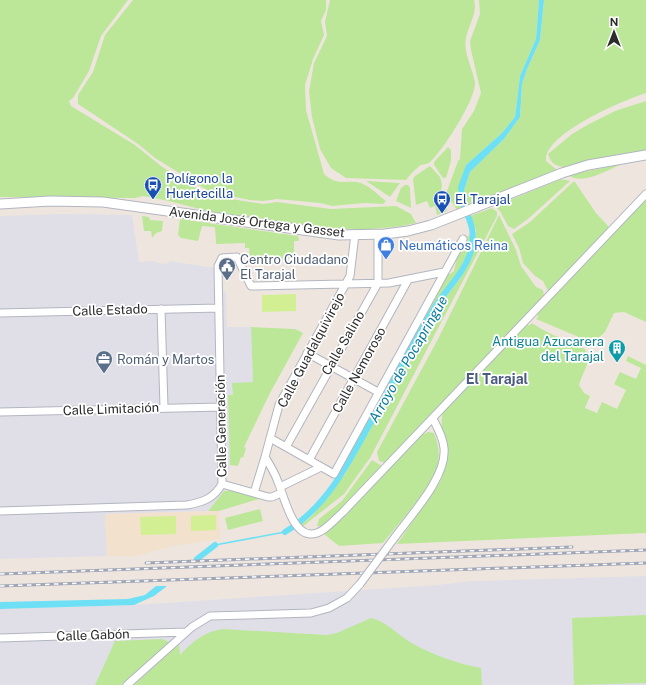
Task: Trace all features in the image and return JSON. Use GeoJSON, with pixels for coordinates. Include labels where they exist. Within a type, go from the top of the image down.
{"type":"FeatureCollection","features":[{"type":"Feature","properties":{"kind":"main road","name":"Avenida José Ortega y Gasset"},"geometry":{"type":"LineString","coordinates":[[0,204],[50,201],[103,202],[339,235],[378,234],[422,228],[562,173],[588,165],[646,155]]}},
{"type":"Feature","properties":{"kind":"street"},"geometry":{"type":"LineString","coordinates":[[266,457],[298,527],[311,534],[322,530],[343,512],[433,419],[646,194]]}},
{"type":"Feature","properties":{"kind":"street","name":"Calle Guadalquivirejo"},"geometry":{"type":"LineString","coordinates":[[254,493],[266,457],[279,405],[350,276],[355,234]]}},
{"type":"Feature","properties":{"kind":"street"},"geometry":{"type":"LineString","coordinates":[[378,234],[378,283]]}},
{"type":"Feature","properties":{"kind":"street"},"geometry":{"type":"LineString","coordinates":[[270,438],[334,474],[463,239]]}},
{"type":"Feature","properties":{"kind":"street","name":"Calle Generación"},"geometry":{"type":"LineString","coordinates":[[0,511],[187,505],[203,502],[217,493],[222,484],[222,407],[218,266],[222,258],[237,258],[251,286],[347,283]]}},
{"type":"Feature","properties":{"kind":"street"},"geometry":{"type":"LineString","coordinates":[[347,283],[389,283],[444,272]]}},
{"type":"Feature","properties":{"kind":"street","name":"Calle Nemoroso"},"geometry":{"type":"LineString","coordinates":[[309,460],[408,280]]}},
{"type":"Feature","properties":{"kind":"street","name":"Calle Salino"},"geometry":{"type":"LineString","coordinates":[[286,447],[330,366],[378,283]]}},
{"type":"Feature","properties":{"kind":"street","name":"Calle Estado"},"geometry":{"type":"LineString","coordinates":[[0,314],[219,308]]}},
{"type":"Feature","properties":{"kind":"street"},"geometry":{"type":"LineString","coordinates":[[161,309],[164,407]]}},
{"type":"Feature","properties":{"kind":"street"},"geometry":{"type":"LineString","coordinates":[[307,353],[378,392]]}},
{"type":"Feature","properties":{"kind":"street","name":"Calle Limitación"},"geometry":{"type":"LineString","coordinates":[[0,412],[164,407],[222,407]]}},
{"type":"Feature","properties":{"kind":"street"},"geometry":{"type":"LineString","coordinates":[[127,685],[186,632],[210,616],[311,613],[329,608],[348,598],[432,486],[443,465],[444,448],[439,430],[433,419]]}},
{"type":"Feature","properties":{"kind":"street"},"geometry":{"type":"LineString","coordinates":[[222,484],[272,497],[321,466]]}},
{"type":"Feature","properties":{"kind":"street","name":"Calle Gabón"},"geometry":{"type":"LineString","coordinates":[[0,638],[186,632]]}},
{"type":"Feature","properties":{"kind":"shaded area"},"geometry":{"type":"Polygon","coordinates":[[[64,214],[132,215],[139,262],[155,261],[156,263],[168,264],[169,261],[221,269],[222,292],[226,292],[227,327],[251,327],[253,382],[233,395],[228,395],[230,465],[226,488],[208,511],[105,514],[107,556],[0,559],[0,216],[64,214]]]}},
{"type":"Feature","properties":{"kind":"shaded area"},"geometry":{"type":"Polygon","coordinates":[[[219,511],[220,539],[172,546],[137,556],[107,556],[105,514],[219,511]]]}},
{"type":"Feature","properties":{"kind":"shaded area"},"geometry":{"type":"Polygon","coordinates":[[[646,576],[646,685],[0,685],[0,609],[134,605],[438,585],[472,581],[646,576]]]}},
{"type":"Feature","properties":{"kind":"green space"},"geometry":{"type":"Polygon","coordinates":[[[0,0],[128,0],[101,36],[89,71],[73,98],[69,101],[71,106],[135,145],[161,166],[206,195],[263,204],[277,202],[331,209],[396,206],[411,214],[416,223],[369,229],[318,228],[267,222],[220,214],[143,196],[135,198],[0,197],[0,0]]]}},
{"type":"Feature","properties":{"kind":"green space"},"geometry":{"type":"Polygon","coordinates":[[[133,0],[326,0],[326,10],[321,21],[324,35],[313,59],[305,85],[306,110],[324,174],[335,181],[358,182],[366,185],[386,201],[383,204],[364,203],[332,206],[320,203],[277,199],[263,201],[250,200],[210,192],[155,158],[138,144],[78,104],[78,95],[93,72],[105,35],[133,0]]]}},
{"type":"Feature","properties":{"kind":"green space"},"geometry":{"type":"Polygon","coordinates":[[[330,0],[474,0],[475,10],[465,44],[475,83],[474,91],[457,125],[442,148],[429,163],[419,166],[406,180],[346,178],[331,168],[320,149],[312,117],[309,91],[314,63],[327,36],[325,22],[330,0]]]}},
{"type":"Feature","properties":{"kind":"green space"},"geometry":{"type":"Polygon","coordinates":[[[479,0],[539,0],[536,39],[520,76],[515,117],[502,133],[466,165],[458,195],[461,209],[457,210],[448,196],[447,191],[460,159],[462,129],[474,111],[481,93],[470,41],[480,14],[479,0]]]}},
{"type":"Feature","properties":{"kind":"green space"},"geometry":{"type":"Polygon","coordinates":[[[544,0],[646,0],[646,93],[604,110],[571,129],[557,140],[549,151],[546,161],[557,170],[466,207],[464,190],[470,172],[504,139],[520,117],[522,84],[540,40],[544,0]]]}},
{"type":"Feature","properties":{"kind":"green space"},"geometry":{"type":"Polygon","coordinates":[[[646,101],[646,151],[620,154],[563,167],[550,160],[548,154],[572,134],[615,111],[646,101]]]}},
{"type":"Feature","properties":{"kind":"green space"},"geometry":{"type":"Polygon","coordinates":[[[448,147],[451,150],[451,161],[446,178],[443,178],[434,165],[434,162],[448,147]]]}},
{"type":"Feature","properties":{"kind":"green space"},"geometry":{"type":"Polygon","coordinates":[[[622,164],[588,178],[574,178],[568,175],[622,164]]]}},
{"type":"Feature","properties":{"kind":"green space"},"geometry":{"type":"Polygon","coordinates":[[[430,166],[440,177],[442,184],[441,191],[447,211],[437,215],[435,206],[430,208],[427,201],[416,205],[413,179],[430,166]]]}},
{"type":"Feature","properties":{"kind":"green space"},"geometry":{"type":"Polygon","coordinates":[[[561,179],[570,181],[528,219],[514,229],[508,226],[500,211],[495,206],[561,179]]]}},
{"type":"Feature","properties":{"kind":"green space"},"geometry":{"type":"Polygon","coordinates":[[[366,181],[400,183],[390,197],[366,181]]]}},
{"type":"Feature","properties":{"kind":"green space"},"geometry":{"type":"Polygon","coordinates":[[[573,182],[575,182],[596,213],[608,226],[608,231],[549,293],[543,281],[535,276],[523,263],[519,248],[512,234],[530,222],[573,182]]]}},
{"type":"Feature","properties":{"kind":"green space"},"geometry":{"type":"Polygon","coordinates":[[[408,185],[410,188],[411,208],[396,201],[401,188],[408,185]]]}},
{"type":"Feature","properties":{"kind":"green space"},"geometry":{"type":"Polygon","coordinates":[[[646,199],[646,322],[624,312],[614,313],[605,332],[593,343],[536,319],[538,317],[537,314],[646,199]]]}},
{"type":"Feature","properties":{"kind":"green space"},"geometry":{"type":"Polygon","coordinates":[[[492,208],[497,212],[497,216],[370,458],[344,494],[302,527],[301,525],[312,516],[345,474],[437,308],[460,279],[475,248],[476,230],[470,216],[492,208]]]}},
{"type":"Feature","properties":{"kind":"green space"},"geometry":{"type":"Polygon","coordinates":[[[499,215],[516,250],[521,266],[536,287],[543,290],[544,297],[388,461],[385,463],[379,461],[377,452],[438,339],[499,215]]]}},
{"type":"Feature","properties":{"kind":"green space"},"geometry":{"type":"Polygon","coordinates":[[[142,216],[149,217],[150,220],[163,221],[162,231],[156,233],[152,238],[151,231],[144,231],[142,216]]]}},
{"type":"Feature","properties":{"kind":"green space"},"geometry":{"type":"Polygon","coordinates":[[[180,219],[298,236],[299,241],[294,241],[294,258],[250,259],[249,248],[245,248],[245,243],[216,244],[215,227],[202,226],[198,241],[181,238],[178,235],[180,219]]]}},
{"type":"Feature","properties":{"kind":"green space"},"geometry":{"type":"Polygon","coordinates":[[[471,234],[468,253],[456,278],[434,305],[340,474],[337,471],[446,274],[450,274],[454,271],[457,257],[468,236],[471,234]]]}},
{"type":"Feature","properties":{"kind":"green space"},"geometry":{"type":"Polygon","coordinates":[[[296,294],[296,311],[262,312],[262,295],[296,294]]]}},
{"type":"Feature","properties":{"kind":"green space"},"geometry":{"type":"Polygon","coordinates":[[[532,323],[551,334],[581,346],[585,350],[588,355],[588,361],[579,385],[584,393],[590,396],[585,408],[597,413],[602,402],[617,409],[626,390],[614,384],[620,372],[636,379],[641,368],[626,361],[628,356],[646,365],[646,533],[397,544],[440,482],[447,459],[447,445],[442,425],[443,412],[526,325],[530,325],[532,323]]]}},
{"type":"Feature","properties":{"kind":"green space"},"geometry":{"type":"Polygon","coordinates":[[[251,327],[295,329],[303,333],[270,393],[244,447],[246,448],[243,458],[241,457],[238,466],[230,465],[228,395],[233,395],[232,383],[253,382],[251,327]]]}},
{"type":"Feature","properties":{"kind":"green space"},"geometry":{"type":"Polygon","coordinates":[[[428,432],[434,433],[437,440],[439,459],[435,472],[415,504],[383,543],[339,546],[324,534],[422,435],[428,432]]]}},
{"type":"Feature","properties":{"kind":"green space"},"geometry":{"type":"Polygon","coordinates":[[[372,460],[382,466],[331,520],[322,526],[317,526],[319,519],[342,501],[372,460]]]}},
{"type":"Feature","properties":{"kind":"green space"},"geometry":{"type":"Polygon","coordinates":[[[233,490],[262,498],[219,511],[208,511],[224,491],[233,490]]]}},
{"type":"Feature","properties":{"kind":"green space"},"geometry":{"type":"Polygon","coordinates":[[[260,509],[263,521],[228,530],[225,518],[260,509]]]}},
{"type":"Feature","properties":{"kind":"green space"},"geometry":{"type":"Polygon","coordinates":[[[216,515],[216,530],[191,531],[191,516],[216,515]]]}},
{"type":"Feature","properties":{"kind":"green space"},"geometry":{"type":"Polygon","coordinates":[[[176,516],[176,534],[141,535],[140,517],[176,516]]]}},
{"type":"Feature","properties":{"kind":"green space"},"geometry":{"type":"Polygon","coordinates":[[[646,615],[646,683],[574,685],[572,618],[646,615]]]}},
{"type":"Feature","properties":{"kind":"green space"},"geometry":{"type":"Polygon","coordinates":[[[371,618],[382,622],[410,642],[427,651],[462,664],[481,668],[482,685],[134,685],[179,644],[180,655],[199,638],[216,630],[223,629],[327,635],[337,633],[371,618]]]}},
{"type":"Feature","properties":{"kind":"green space"},"geometry":{"type":"Polygon","coordinates":[[[162,639],[169,642],[121,685],[95,685],[115,641],[162,639]]]}},
{"type":"Feature","properties":{"kind":"water"},"geometry":{"type":"Polygon","coordinates":[[[539,0],[544,0],[540,40],[522,84],[520,117],[504,139],[470,172],[464,190],[467,205],[461,209],[458,187],[466,165],[502,133],[515,117],[520,76],[536,39],[539,0]]]}},
{"type":"Feature","properties":{"kind":"water"},"geometry":{"type":"Polygon","coordinates":[[[156,586],[167,586],[154,596],[134,605],[0,609],[0,602],[128,599],[145,595],[156,586]]]}},
{"type":"Feature","properties":{"kind":"waterway","name":"Arroyo de Pocapringue"},"geometry":{"type":"LineString","coordinates":[[285,532],[299,523],[323,500],[342,473],[426,322],[464,267],[471,251],[473,239],[471,224],[464,208]]}},
{"type":"Feature","properties":{"kind":"waterway","name":"Arroyo de Pocapringue"},"geometry":{"type":"LineString","coordinates":[[215,545],[285,532]]}},
{"type":"Feature","properties":{"kind":"waterway","name":"Arroyo de Pocapringue"},"geometry":{"type":"LineString","coordinates":[[197,559],[215,545]]}},
{"type":"Feature","properties":{"kind":"railway"},"geometry":{"type":"LineString","coordinates":[[146,563],[572,547]]}},
{"type":"Feature","properties":{"kind":"railway"},"geometry":{"type":"LineString","coordinates":[[0,574],[646,550]]}},
{"type":"Feature","properties":{"kind":"railway"},"geometry":{"type":"LineString","coordinates":[[0,586],[646,563]]}},
{"type":"Feature","properties":{"kind":"place","name":"Polígono la Huertecilla"},"geometry":{"type":"Point","coordinates":[153,200]}},
{"type":"Feature","properties":{"kind":"place","name":"El Tarajal"},"geometry":{"type":"Point","coordinates":[442,214]}},
{"type":"Feature","properties":{"kind":"place","name":"Neumáticos Reina"},"geometry":{"type":"Point","coordinates":[386,260]}},
{"type":"Feature","properties":{"kind":"place","name":"Centro Ciudadano El Tarajal"},"geometry":{"type":"Point","coordinates":[227,281]}},
{"type":"Feature","properties":{"kind":"place","name":"Antigua Azucarera del Tarajal"},"geometry":{"type":"Point","coordinates":[617,363]}},
{"type":"Feature","properties":{"kind":"place","name":"Román y Martos"},"geometry":{"type":"Point","coordinates":[104,374]}},
{"type":"Feature","properties":{"kind":"district","name":"El Tarajal"},"geometry":{"type":"Point","coordinates":[497,379]}}]}
